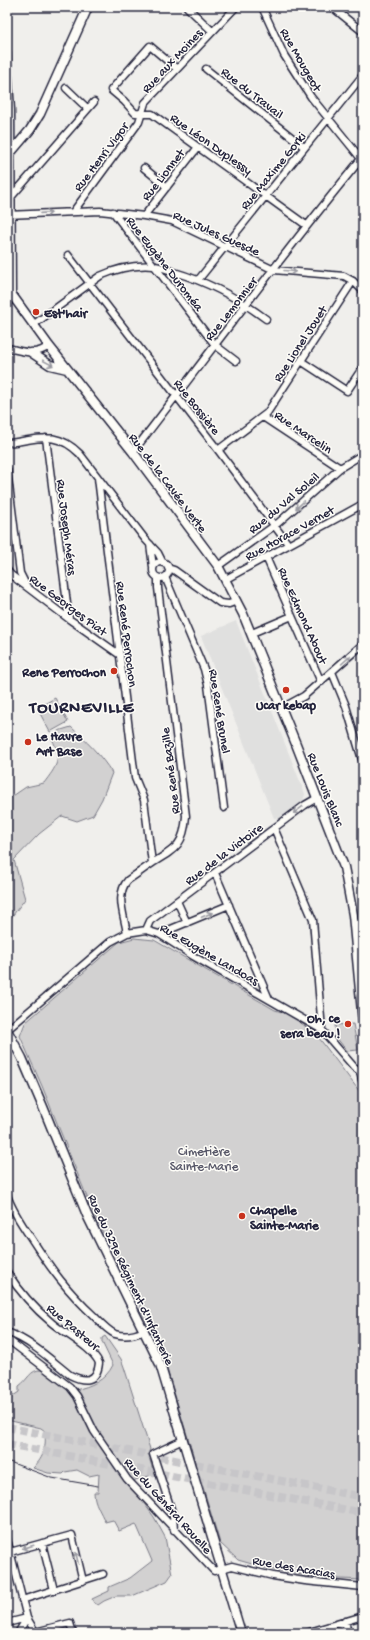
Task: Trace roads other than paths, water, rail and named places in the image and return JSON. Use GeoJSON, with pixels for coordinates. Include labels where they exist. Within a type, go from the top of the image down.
{"type":"FeatureCollection","features":[{"type":"Feature","properties":{"kind":"street"},"geometry":{"type":"LineString","coordinates":[[9,155],[30,130],[40,114],[88,7]]}},
{"type":"Feature","properties":{"kind":"street"},"geometry":{"type":"LineString","coordinates":[[187,7],[212,32]]}},
{"type":"Feature","properties":{"kind":"street","name":"Rue aux Moines"},"geometry":{"type":"LineString","coordinates":[[142,113],[145,103],[236,7]]}},
{"type":"Feature","properties":{"kind":"street","name":"Rue Mougeot"},"geometry":{"type":"LineString","coordinates":[[262,7],[284,55],[311,97],[362,160]]}},
{"type":"Feature","properties":{"kind":"street"},"geometry":{"type":"LineString","coordinates":[[332,7],[363,32]]}},
{"type":"Feature","properties":{"kind":"street","name":"Rue Léon Duplessy"},"geometry":{"type":"LineString","coordinates":[[177,69],[150,46],[111,90],[135,113],[152,114],[306,225]]}},
{"type":"Feature","properties":{"kind":"street"},"geometry":{"type":"LineString","coordinates":[[7,55],[9,155],[12,196],[10,215],[10,291]]}},
{"type":"Feature","properties":{"kind":"street","name":"Rue du Travail"},"geometry":{"type":"LineString","coordinates":[[206,69],[304,147]]}},
{"type":"Feature","properties":{"kind":"street","name":"Rue Maxime Gorki"},"geometry":{"type":"LineString","coordinates":[[198,279],[363,75]]}},
{"type":"Feature","properties":{"kind":"street"},"geometry":{"type":"LineString","coordinates":[[66,88],[88,109]]}},
{"type":"Feature","properties":{"kind":"street"},"geometry":{"type":"LineString","coordinates":[[12,196],[94,102]]}},
{"type":"Feature","properties":{"kind":"street","name":"Rue Henri Vigor"},"geometry":{"type":"LineString","coordinates":[[73,212],[139,122],[142,113]]}},
{"type":"Feature","properties":{"kind":"street","name":"Rue Lionnet"},"geometry":{"type":"LineString","coordinates":[[144,216],[198,147]]}},
{"type":"Feature","properties":{"kind":"street","name":"Rue Lemonnier"},"geometry":{"type":"LineString","coordinates":[[133,452],[215,344],[274,270],[306,225],[362,160]]}},
{"type":"Feature","properties":{"kind":"street"},"geometry":{"type":"LineString","coordinates":[[144,168],[167,187]]}},
{"type":"Feature","properties":{"kind":"street","name":"Rue Jules Guesde"},"geometry":{"type":"LineString","coordinates":[[10,215],[113,212],[144,216],[172,222],[274,270],[344,276],[353,281],[363,291]]}},
{"type":"Feature","properties":{"kind":"street","name":"Rue Eugène Duroméa"},"geometry":{"type":"LineString","coordinates":[[113,212],[215,344],[236,361]]}},
{"type":"Feature","properties":{"kind":"street","name":"Rue Bossière"},"geometry":{"type":"LineString","coordinates":[[68,255],[218,450],[288,544]]}},
{"type":"Feature","properties":{"kind":"street"},"geometry":{"type":"LineString","coordinates":[[33,325],[90,283],[111,271],[130,267],[154,266],[198,279],[246,304],[266,319]]}},
{"type":"Feature","properties":{"kind":"street","name":"Rue Lionel Jouet"},"geometry":{"type":"LineString","coordinates":[[263,417],[353,281]]}},
{"type":"Feature","properties":{"kind":"street","name":"Rue de la Cavée Verte"},"geometry":{"type":"LineString","coordinates":[[10,291],[33,325],[133,452],[218,566],[226,579],[252,633],[282,708]]}},
{"type":"Feature","properties":{"kind":"street"},"geometry":{"type":"LineString","coordinates":[[7,348],[39,352],[49,346]]}},
{"type":"Feature","properties":{"kind":"street"},"geometry":{"type":"LineString","coordinates":[[32,352],[50,365],[67,369]]}},
{"type":"Feature","properties":{"kind":"street"},"geometry":{"type":"LineString","coordinates":[[301,361],[347,391],[363,367]]}},
{"type":"Feature","properties":{"kind":"street","name":"Rue Marcelin"},"geometry":{"type":"LineString","coordinates":[[218,450],[263,417],[340,468]]}},
{"type":"Feature","properties":{"kind":"street"},"geometry":{"type":"LineString","coordinates":[[7,443],[46,438],[59,439],[72,446],[80,454],[158,553],[168,568],[174,570],[220,603],[229,604],[236,601]]}},
{"type":"Feature","properties":{"kind":"street","name":"Rue Joseph Méras"},"geometry":{"type":"LineString","coordinates":[[46,438],[69,619]]}},
{"type":"Feature","properties":{"kind":"street","name":"Rue du Val Soleil"},"geometry":{"type":"LineString","coordinates":[[218,566],[275,526],[340,468],[363,454]]}},
{"type":"Feature","properties":{"kind":"street"},"geometry":{"type":"LineString","coordinates":[[7,469],[20,573],[26,586]]}},
{"type":"Feature","properties":{"kind":"street","name":"Rue René Perrochon"},"geometry":{"type":"LineString","coordinates":[[98,478],[135,778],[144,800],[152,863]]}},
{"type":"Feature","properties":{"kind":"street","name":"Rue Horace Vernet"},"geometry":{"type":"LineString","coordinates":[[226,579],[363,504]]}},
{"type":"Feature","properties":{"kind":"street"},"geometry":{"type":"LineString","coordinates":[[150,544],[153,572],[158,578],[165,577],[168,573],[168,568]]}},
{"type":"Feature","properties":{"kind":"street","name":"Rue Edmond About"},"geometry":{"type":"LineString","coordinates":[[266,557],[321,682]]}},
{"type":"Feature","properties":{"kind":"street"},"geometry":{"type":"LineString","coordinates":[[153,567],[156,564],[164,563]]}},
{"type":"Feature","properties":{"kind":"street","name":"Rue Georges Piat"},"geometry":{"type":"LineString","coordinates":[[7,570],[69,619],[120,654]]}},
{"type":"Feature","properties":{"kind":"street","name":"Rue René Brunel"},"geometry":{"type":"LineString","coordinates":[[165,577],[204,669],[209,692],[224,808]]}},
{"type":"Feature","properties":{"kind":"street","name":"Rue René Bazille"},"geometry":{"type":"LineString","coordinates":[[127,933],[121,891],[128,880],[152,863],[173,851],[183,836],[186,816],[158,578]]}},
{"type":"Feature","properties":{"kind":"street"},"geometry":{"type":"LineString","coordinates":[[252,633],[292,616]]}},
{"type":"Feature","properties":{"kind":"street"},"geometry":{"type":"LineString","coordinates":[[282,708],[304,696],[363,644]]}},
{"type":"Feature","properties":{"kind":"street"},"geometry":{"type":"LineString","coordinates":[[332,672],[346,706],[363,763]]}},
{"type":"Feature","properties":{"kind":"street","name":"Rue Louis Blanc"},"geometry":{"type":"LineString","coordinates":[[282,708],[344,866],[360,952],[363,1023]]}},
{"type":"Feature","properties":{"kind":"street","name":"Rue de la Victoire"},"geometry":{"type":"LineString","coordinates":[[146,930],[150,921],[305,804],[317,798]]}},
{"type":"Feature","properties":{"kind":"street"},"geometry":{"type":"LineString","coordinates":[[274,828],[313,920],[322,1030]]}},
{"type":"Feature","properties":{"kind":"street"},"geometry":{"type":"LineString","coordinates":[[215,873],[269,999]]}},
{"type":"Feature","properties":{"kind":"street"},"geometry":{"type":"LineString","coordinates":[[177,901],[187,923]]}},
{"type":"Feature","properties":{"kind":"street"},"geometry":{"type":"LineString","coordinates":[[159,934],[229,905]]}},
{"type":"Feature","properties":{"kind":"street"},"geometry":{"type":"LineString","coordinates":[[354,924],[363,921]]}},
{"type":"Feature","properties":{"kind":"street","name":"Rue Eugène Landoas"},"geometry":{"type":"LineString","coordinates":[[7,1030],[110,942],[127,933],[146,930],[159,934],[193,956],[322,1030],[354,1067],[362,1069]]}},
{"type":"Feature","properties":{"kind":"street","name":"Rue du 329e Régiment d'Infanterie"},"geometry":{"type":"LineString","coordinates":[[7,1030],[22,1058],[87,1215],[160,1364],[241,1633]]}},
{"type":"Feature","properties":{"kind":"street"},"geometry":{"type":"LineString","coordinates":[[362,1069],[363,1080]]}},
{"type":"Feature","properties":{"kind":"street","name":"Rue Pasteur"},"geometry":{"type":"LineString","coordinates":[[7,1195],[21,1223],[49,1266],[63,1285],[81,1304],[114,1333],[130,1335],[138,1334],[144,1331]]}},
{"type":"Feature","properties":{"kind":"street","name":"Rue Pasteur"},"geometry":{"type":"LineString","coordinates":[[7,1272],[30,1303],[52,1323],[94,1354],[99,1363],[96,1373],[92,1378],[87,1380],[82,1380],[70,1375],[27,1341],[7,1332]]}},
{"type":"Feature","properties":{"kind":"street","name":"Rue du Général Rouelle"},"geometry":{"type":"LineString","coordinates":[[11,1342],[70,1387],[78,1396],[94,1431],[127,1479],[174,1530],[214,1570],[222,1568]]}},
{"type":"Feature","properties":{"kind":"street"},"geometry":{"type":"LineString","coordinates":[[174,1530],[173,1515],[153,1454],[183,1440]]}},
{"type":"Feature","properties":{"kind":"street"},"geometry":{"type":"LineString","coordinates":[[10,1552],[72,1535],[83,1581]]}},
{"type":"Feature","properties":{"kind":"street"},"geometry":{"type":"LineString","coordinates":[[7,1539],[27,1618],[35,1632],[70,1623],[73,1633]]}},
{"type":"Feature","properties":{"kind":"street"},"geometry":{"type":"LineString","coordinates":[[42,1543],[54,1590]]}},
{"type":"Feature","properties":{"kind":"street","name":"Rue des Acacias"},"geometry":{"type":"LineString","coordinates":[[222,1568],[232,1566],[305,1582],[363,1586]]}},
{"type":"Feature","properties":{"kind":"street"},"geometry":{"type":"LineString","coordinates":[[22,1600],[103,1574]]}},
{"type":"Feature","properties":{"kind":"street"},"geometry":{"type":"LineString","coordinates":[[306,1633],[363,1616]]}},
{"type":"Feature","properties":{"kind":"street"},"geometry":{"type":"LineString","coordinates":[[7,1624],[27,1618]]}},
{"type":"Feature","properties":{"kind":"street"},"geometry":{"type":"LineString","coordinates":[[18,1633],[27,1618]]}},
{"type":"Feature","properties":{"kind":"street"},"geometry":{"type":"LineString","coordinates":[[345,1621],[348,1633]]}},
{"type":"Feature","properties":{"kind":"tunnel"},"geometry":{"type":"LineString","coordinates":[[7,1427],[363,1497]]}},
{"type":"Feature","properties":{"kind":"tunnel"},"geometry":{"type":"LineString","coordinates":[[7,1444],[363,1513]]}},
{"type":"Feature","properties":{"kind":"tram line"},"geometry":{"type":"LineString","coordinates":[[7,1461],[52,1478],[98,1486]]}},
{"type":"Feature","properties":{"kind":"place","name":"Est'hair"},"geometry":{"type":"Point","coordinates":[36,312]}},
{"type":"Feature","properties":{"kind":"place","name":"Rene Perrochon"},"geometry":{"type":"Point","coordinates":[114,671]}},
{"type":"Feature","properties":{"kind":"place","name":"Ucar kebap"},"geometry":{"type":"Point","coordinates":[286,690]}},
{"type":"Feature","properties":{"kind":"place","name":"Le Havre Art Base"},"geometry":{"type":"Point","coordinates":[28,742]}},
{"type":"Feature","properties":{"kind":"place","name":"Oh, ce sera beau !"},"geometry":{"type":"Point","coordinates":[348,1024]}},
{"type":"Feature","properties":{"kind":"place","name":"Chapelle Sainte-Marie"},"geometry":{"type":"Point","coordinates":[242,1216]}},
{"type":"Feature","properties":{"kind":"district","name":"TOURNEVILLE"},"geometry":{"type":"Point","coordinates":[82,706]}},
{"type":"Feature","properties":{"kind":"park label","name":"Cimetière Sainte-Marie"},"geometry":{"type":"Point","coordinates":[204,1158]}}]}
